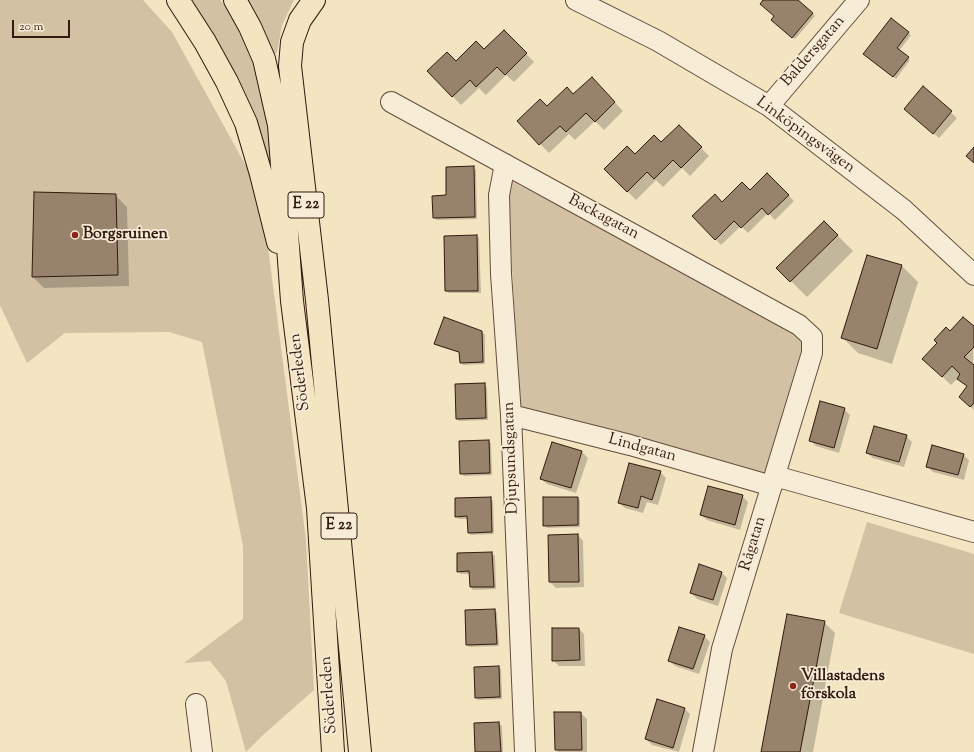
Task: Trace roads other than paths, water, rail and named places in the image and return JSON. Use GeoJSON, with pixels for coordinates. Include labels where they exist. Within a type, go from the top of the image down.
{"type":"FeatureCollection","features":[{"type":"Feature","properties":{"kind":"highway","name":"E 22"},"geometry":{"type":"LineString","coordinates":[[178,0],[205,42],[227,82],[246,124],[262,174],[292,301]]}},
{"type":"Feature","properties":{"kind":"highway","name":"Söderleden"},"geometry":{"type":"LineString","coordinates":[[235,0],[250,27],[264,59],[279,125],[292,301],[318,508],[334,752]]}},
{"type":"Feature","properties":{"kind":"highway","name":"Söderleden"},"geometry":{"type":"LineString","coordinates":[[314,0],[300,20],[292,42],[290,66],[317,300],[360,752]]}},
{"type":"Feature","properties":{"kind":"street","name":"Linköpingsvägen"},"geometry":{"type":"LineString","coordinates":[[576,0],[658,41],[769,106],[904,210],[974,275]]}},
{"type":"Feature","properties":{"kind":"street","name":"Baldersgatan"},"geometry":{"type":"LineString","coordinates":[[769,106],[859,0]]}},
{"type":"Feature","properties":{"kind":"street","name":"Backagatan"},"geometry":{"type":"LineString","coordinates":[[391,102],[799,325],[812,337]]}},
{"type":"Feature","properties":{"kind":"street","name":"Djupsundsgatan"},"geometry":{"type":"LineString","coordinates":[[506,164],[498,195],[501,274],[510,415],[525,752]]}},
{"type":"Feature","properties":{"kind":"street","name":"Rågatan"},"geometry":{"type":"LineString","coordinates":[[703,752],[722,650],[812,353],[812,337]]}},
{"type":"Feature","properties":{"kind":"street","name":"Lindgatan"},"geometry":{"type":"LineString","coordinates":[[510,415],[974,532]]}},
{"type":"Feature","properties":{"kind":"street"},"geometry":{"type":"LineString","coordinates":[[196,704],[202,752]]}},
{"type":"Feature","properties":{"kind":"place","name":"Borgsruinen"},"geometry":{"type":"Point","coordinates":[75,235]}},
{"type":"Feature","properties":{"kind":"place","name":"Villastadens förskola"},"geometry":{"type":"Point","coordinates":[793,686]}}]}
